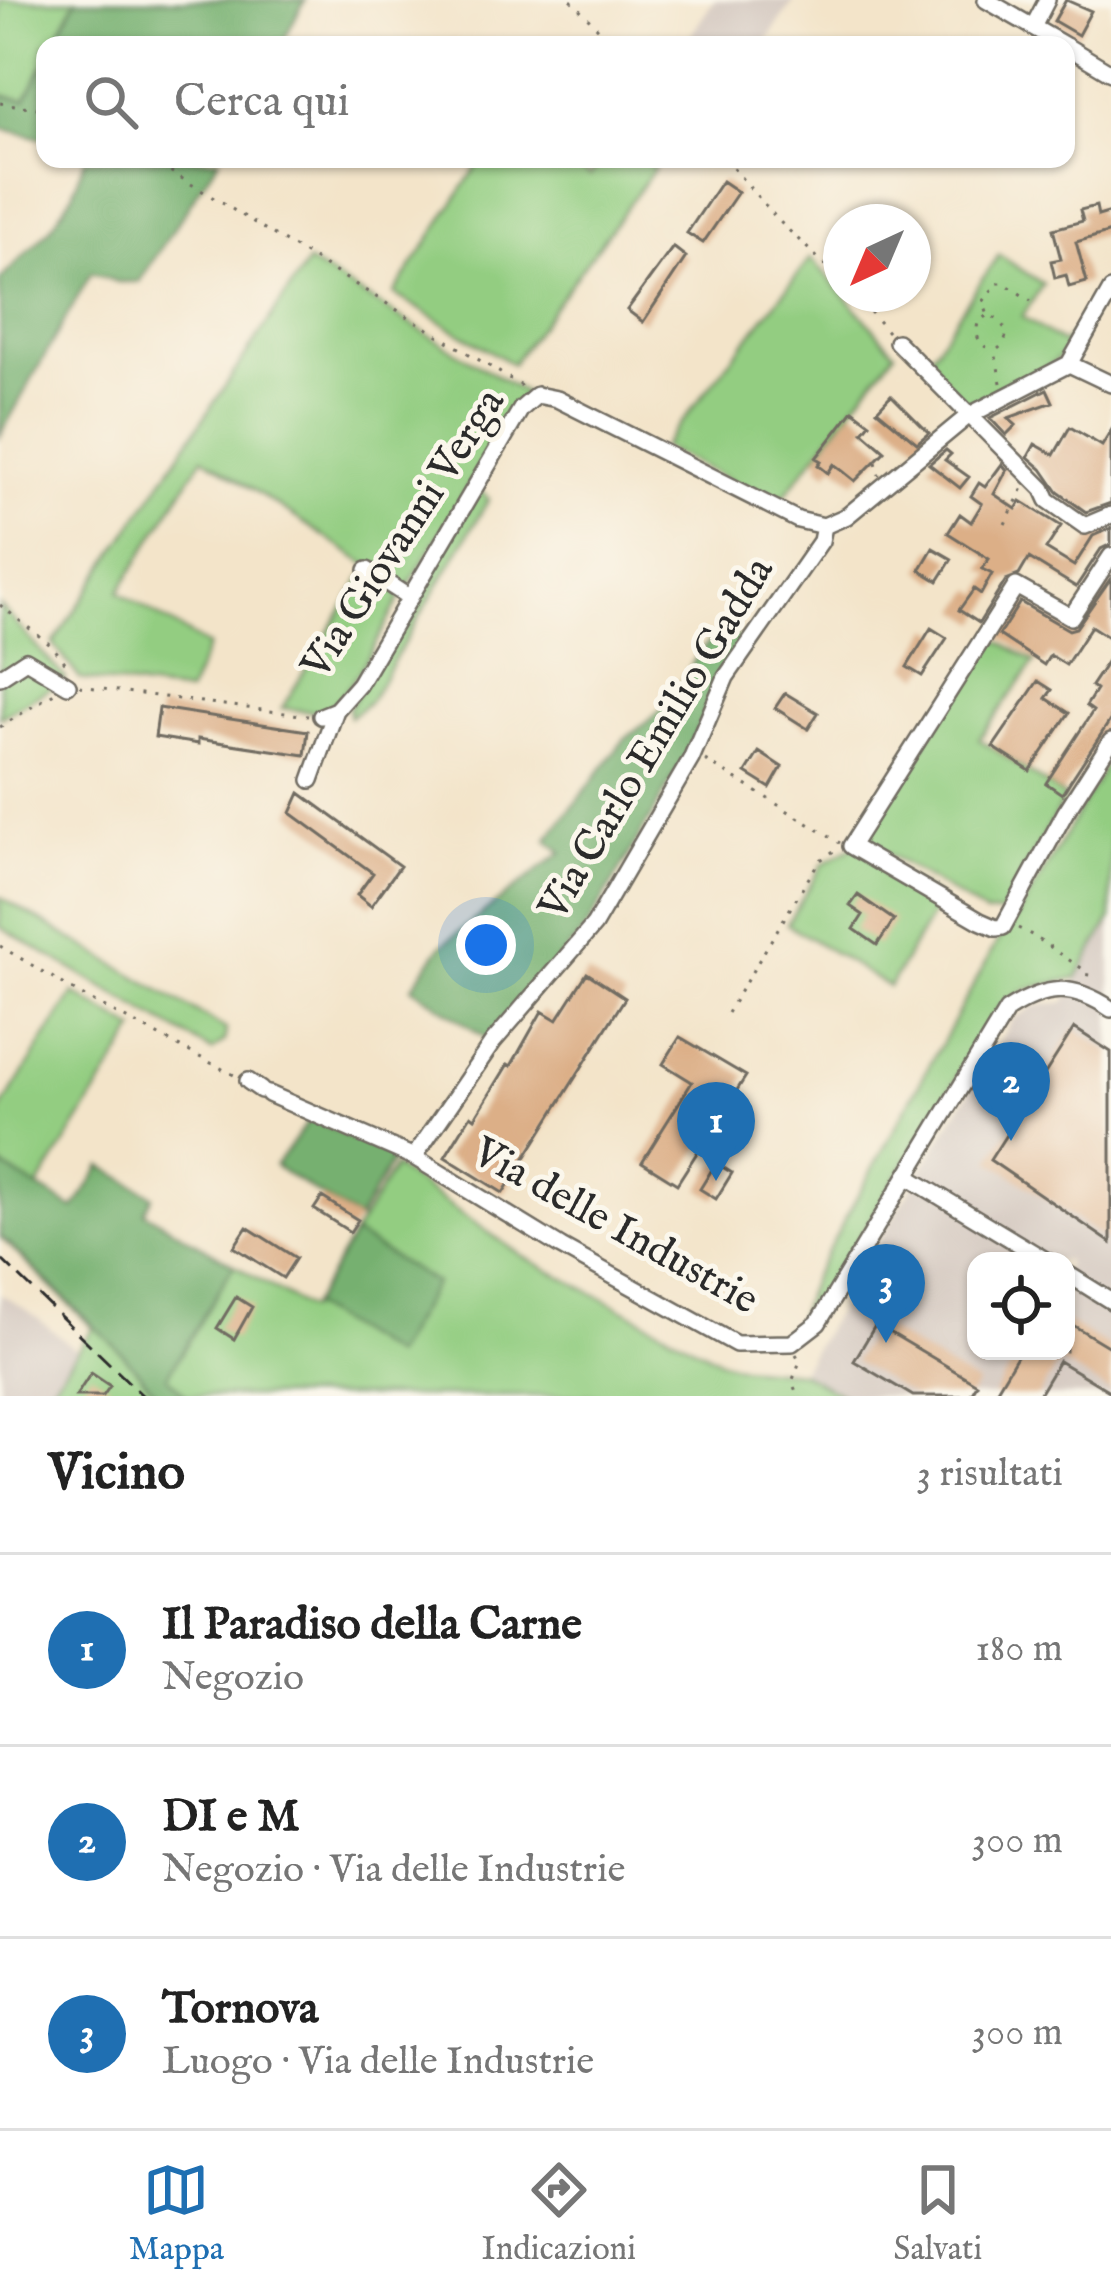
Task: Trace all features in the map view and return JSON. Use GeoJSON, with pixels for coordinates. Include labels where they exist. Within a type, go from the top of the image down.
{"type":"FeatureCollection","features":[{"type":"Feature","properties":{"kind":"street"},"geometry":{"type":"LineString","coordinates":[[986,0],[1048,36]]}},
{"type":"Feature","properties":{"kind":"street"},"geometry":{"type":"LineString","coordinates":[[1033,27],[1048,0]]}},
{"type":"Feature","properties":{"kind":"street"},"geometry":{"type":"LineString","coordinates":[[1075,52],[1111,73]]}},
{"type":"Feature","properties":{"kind":"street"},"geometry":{"type":"LineString","coordinates":[[824,526],[861,507],[968,416],[1069,364],[1111,290]]}},
{"type":"Feature","properties":{"kind":"street"},"geometry":{"type":"LineString","coordinates":[[897,341],[1048,500],[1085,526],[1111,515]]}},
{"type":"Feature","properties":{"kind":"street"},"geometry":{"type":"LineString","coordinates":[[1069,364],[1111,384]]}},
{"type":"Feature","properties":{"kind":"street","name":"Via Giovanni Verga"},"geometry":{"type":"LineString","coordinates":[[311,780],[328,713],[359,684],[521,409],[537,395],[557,399],[798,520],[824,526]]}},
{"type":"Feature","properties":{"kind":"street","name":"Via Carlo Emilio Gadda"},"geometry":{"type":"LineString","coordinates":[[414,1157],[493,1042],[594,926],[693,753],[726,677],[821,541],[824,526]]}},
{"type":"Feature","properties":{"kind":"street"},"geometry":{"type":"LineString","coordinates":[[1111,556],[1071,617],[1016,586],[847,845],[996,928],[1003,927],[1065,813],[1111,741]]}},
{"type":"Feature","properties":{"kind":"street"},"geometry":{"type":"LineString","coordinates":[[367,570],[410,598]]}},
{"type":"Feature","properties":{"kind":"street"},"geometry":{"type":"LineString","coordinates":[[0,676],[26,660],[71,685]]}},
{"type":"Feature","properties":{"kind":"street","name":"Via delle Industrie"},"geometry":{"type":"LineString","coordinates":[[264,1089],[414,1157],[736,1344],[792,1343],[818,1324],[1007,1010],[1029,997],[1055,991],[1085,992]]}},
{"type":"Feature","properties":{"kind":"street"},"geometry":{"type":"LineString","coordinates":[[1085,992],[1111,1009]]}},
{"type":"Feature","properties":{"kind":"street"},"geometry":{"type":"LineString","coordinates":[[908,1177],[1032,1252]]}},
{"type":"Feature","properties":{"kind":"street"},"geometry":{"type":"LineString","coordinates":[[1075,1278],[1111,1300]]}},
{"type":"Feature","properties":{"kind":"path"},"geometry":{"type":"LineString","coordinates":[[571,0],[605,36]]}},
{"type":"Feature","properties":{"kind":"path"},"geometry":{"type":"LineString","coordinates":[[0,103],[36,108]]}},
{"type":"Feature","properties":{"kind":"path"},"geometry":{"type":"LineString","coordinates":[[165,168],[537,395]]}},
{"type":"Feature","properties":{"kind":"path"},"geometry":{"type":"LineString","coordinates":[[733,168],[823,263]]}},
{"type":"Feature","properties":{"kind":"path"},"geometry":{"type":"LineString","coordinates":[[995,351],[1005,341],[1006,331],[1001,321],[988,315],[983,302],[997,283],[1031,301]]}},
{"type":"Feature","properties":{"kind":"path"},"geometry":{"type":"LineString","coordinates":[[870,312],[897,341]]}},
{"type":"Feature","properties":{"kind":"path"},"geometry":{"type":"LineString","coordinates":[[988,315],[977,323],[976,335],[983,346],[995,351]]}},
{"type":"Feature","properties":{"kind":"path"},"geometry":{"type":"LineString","coordinates":[[995,351],[1003,396]]}},
{"type":"Feature","properties":{"kind":"path"},"geometry":{"type":"LineString","coordinates":[[1005,524],[1031,477]]}},
{"type":"Feature","properties":{"kind":"path"},"geometry":{"type":"LineString","coordinates":[[0,605],[52,647],[65,662],[71,685]]}},
{"type":"Feature","properties":{"kind":"path"},"geometry":{"type":"LineString","coordinates":[[0,728],[71,685],[328,713]]}},
{"type":"Feature","properties":{"kind":"path"},"geometry":{"type":"LineString","coordinates":[[693,753],[847,845],[819,861],[727,1013]]}},
{"type":"Feature","properties":{"kind":"path"},"geometry":{"type":"LineString","coordinates":[[1008,918],[1018,929],[1045,941],[1063,960],[1088,972],[1085,992]]}},
{"type":"Feature","properties":{"kind":"path"},"geometry":{"type":"LineString","coordinates":[[0,946],[90,1000],[264,1089]]}},
{"type":"Feature","properties":{"kind":"path"},"geometry":{"type":"LineString","coordinates":[[792,1343],[800,1361],[792,1382],[798,1396]]}},
{"type":"Feature","properties":{"kind":"shaded area"},"geometry":{"type":"Polygon","coordinates":[[[714,0],[794,0],[770,36],[690,36],[714,0]]]}},
{"type":"Feature","properties":{"kind":"shaded area"},"geometry":{"type":"Polygon","coordinates":[[[1111,919],[1111,1396],[845,1396],[800,1372],[1013,1019],[1035,1006],[1065,1002],[1111,919]]]}},
{"type":"Feature","properties":{"kind":"shaded area"},"geometry":{"type":"Polygon","coordinates":[[[0,1294],[76,1350],[44,1396],[0,1396],[0,1294]]]}},
{"type":"Feature","properties":{"kind":"green space"},"geometry":{"type":"Polygon","coordinates":[[[0,0],[76,0],[58,36],[36,36],[36,79],[25,100],[0,95],[0,0]]]}},
{"type":"Feature","properties":{"kind":"green space"},"geometry":{"type":"Polygon","coordinates":[[[76,0],[305,0],[286,36],[58,36],[76,0]]]}},
{"type":"Feature","properties":{"kind":"green space"},"geometry":{"type":"Polygon","coordinates":[[[36,79],[36,137],[0,128],[0,95],[25,100],[36,79]]]}},
{"type":"Feature","properties":{"kind":"green space"},"geometry":{"type":"Polygon","coordinates":[[[82,168],[213,168],[139,282],[117,282],[91,273],[0,436],[0,280],[50,229],[73,194],[82,168]]]}},
{"type":"Feature","properties":{"kind":"green space"},"geometry":{"type":"Polygon","coordinates":[[[476,168],[579,168],[590,176],[596,168],[655,168],[512,364],[394,294],[476,168]]]}},
{"type":"Feature","properties":{"kind":"green space"},"geometry":{"type":"Polygon","coordinates":[[[999,255],[1043,284],[1022,317],[1063,343],[1068,337],[1073,341],[1039,373],[966,405],[926,362],[999,255]]]}},
{"type":"Feature","properties":{"kind":"green space"},"geometry":{"type":"Polygon","coordinates":[[[811,258],[823,271],[823,312],[859,312],[895,352],[778,504],[662,447],[811,258]]]}},
{"type":"Feature","properties":{"kind":"green space"},"geometry":{"type":"Polygon","coordinates":[[[308,262],[525,393],[406,590],[203,457],[119,592],[208,646],[188,693],[80,679],[53,644],[308,262]]]}},
{"type":"Feature","properties":{"kind":"green space"},"geometry":{"type":"Polygon","coordinates":[[[479,490],[489,499],[370,701],[350,717],[348,709],[479,490]]]}},
{"type":"Feature","properties":{"kind":"green space"},"geometry":{"type":"Polygon","coordinates":[[[365,573],[401,596],[366,661],[331,706],[320,711],[282,708],[365,573]]]}},
{"type":"Feature","properties":{"kind":"green space"},"geometry":{"type":"Polygon","coordinates":[[[0,606],[66,679],[0,717],[0,606]]]}},
{"type":"Feature","properties":{"kind":"green space"},"geometry":{"type":"Polygon","coordinates":[[[719,631],[741,638],[687,754],[588,926],[490,1041],[412,987],[441,946],[562,852],[547,840],[624,740],[666,707],[699,653],[719,631]]]}},
{"type":"Feature","properties":{"kind":"green space"},"geometry":{"type":"Polygon","coordinates":[[[993,637],[1035,662],[979,739],[1065,797],[1002,913],[986,914],[865,840],[865,833],[993,637]]]}},
{"type":"Feature","properties":{"kind":"green space"},"geometry":{"type":"Polygon","coordinates":[[[1111,756],[1111,919],[1077,978],[1026,989],[1000,1007],[825,1294],[797,1320],[812,1279],[1001,935],[1016,919],[1111,756]]]}},
{"type":"Feature","properties":{"kind":"green space"},"geometry":{"type":"Polygon","coordinates":[[[855,845],[941,899],[889,987],[787,924],[823,864],[855,845]]]}},
{"type":"Feature","properties":{"kind":"green space"},"geometry":{"type":"Polygon","coordinates":[[[0,897],[226,1029],[225,1041],[212,1051],[0,927],[0,897]]]}},
{"type":"Feature","properties":{"kind":"green space"},"geometry":{"type":"Polygon","coordinates":[[[74,993],[136,1030],[37,1189],[0,1165],[0,1111],[74,993]]]}},
{"type":"Feature","properties":{"kind":"green space"},"geometry":{"type":"Polygon","coordinates":[[[310,1119],[394,1157],[358,1220],[275,1166],[310,1119]]]}},
{"type":"Feature","properties":{"kind":"green space"},"geometry":{"type":"Polygon","coordinates":[[[0,1165],[74,1209],[102,1166],[153,1196],[144,1212],[234,1265],[167,1377],[187,1396],[159,1396],[124,1355],[0,1236],[0,1165]]]}},
{"type":"Feature","properties":{"kind":"green space"},"geometry":{"type":"Polygon","coordinates":[[[394,1167],[524,1257],[722,1361],[800,1372],[844,1396],[45,1396],[93,1328],[0,1237],[0,1182],[78,1228],[103,1188],[309,1309],[394,1167]]]}},
{"type":"Feature","properties":{"kind":"green space"},"geometry":{"type":"Polygon","coordinates":[[[354,1234],[435,1283],[393,1356],[311,1306],[354,1234]]]}},
{"type":"Feature","properties":{"kind":"building"},"geometry":{"type":"Polygon","coordinates":[[[1066,0],[1091,11],[1078,35],[1054,21],[1066,0]]]}},
{"type":"Feature","properties":{"kind":"building"},"geometry":{"type":"Polygon","coordinates":[[[722,181],[738,192],[703,243],[687,233],[722,181]]]}},
{"type":"Feature","properties":{"kind":"building"},"geometry":{"type":"Polygon","coordinates":[[[1096,206],[1098,216],[1111,212],[1111,232],[1076,242],[1087,282],[1069,287],[1066,275],[1055,278],[1051,261],[1061,259],[1053,229],[1083,221],[1080,210],[1096,206]]]}},
{"type":"Feature","properties":{"kind":"building"},"geometry":{"type":"Polygon","coordinates":[[[673,247],[686,257],[643,322],[627,310],[673,247]]]}},
{"type":"Feature","properties":{"kind":"building"},"geometry":{"type":"Polygon","coordinates":[[[1047,389],[1053,402],[1008,418],[1016,425],[1006,435],[990,418],[1047,389]]]}},
{"type":"Feature","properties":{"kind":"building"},"geometry":{"type":"Polygon","coordinates":[[[891,395],[929,433],[917,443],[877,410],[891,395]]]}},
{"type":"Feature","properties":{"kind":"building"},"geometry":{"type":"Polygon","coordinates":[[[853,410],[870,423],[863,432],[885,451],[855,481],[834,464],[828,473],[816,458],[853,410]]]}},
{"type":"Feature","properties":{"kind":"building"},"geometry":{"type":"Polygon","coordinates":[[[1070,427],[1102,446],[1111,431],[1111,503],[1086,512],[1058,492],[1028,457],[1035,444],[1054,455],[1070,427]]]}},
{"type":"Feature","properties":{"kind":"building"},"geometry":{"type":"Polygon","coordinates":[[[946,450],[951,454],[945,460],[969,477],[960,488],[929,464],[946,450]]]}},
{"type":"Feature","properties":{"kind":"building"},"geometry":{"type":"Polygon","coordinates":[[[1002,464],[1007,470],[994,494],[1016,509],[1021,501],[1061,526],[1046,549],[1074,566],[1093,536],[1111,528],[1111,544],[1101,549],[1076,587],[1029,558],[1019,575],[1006,580],[979,623],[959,610],[974,589],[981,594],[992,574],[982,569],[989,559],[948,533],[960,514],[971,522],[982,504],[971,496],[979,483],[985,487],[1002,464]]]}},
{"type":"Feature","properties":{"kind":"building"},"geometry":{"type":"Polygon","coordinates":[[[933,548],[952,559],[938,581],[920,570],[933,548]]]}},
{"type":"Feature","properties":{"kind":"building"},"geometry":{"type":"Polygon","coordinates":[[[1111,578],[1111,639],[1091,626],[1066,665],[1050,655],[1044,665],[999,635],[1020,602],[1069,630],[1076,628],[1111,578]]]}},
{"type":"Feature","properties":{"kind":"building"},"geometry":{"type":"Polygon","coordinates":[[[931,628],[947,638],[922,676],[907,667],[931,628]]]}},
{"type":"Feature","properties":{"kind":"building"},"geometry":{"type":"Polygon","coordinates":[[[1111,656],[1111,719],[1062,794],[1046,783],[1093,711],[1086,706],[1096,690],[1091,686],[1111,656]]]}},
{"type":"Feature","properties":{"kind":"building"},"geometry":{"type":"Polygon","coordinates":[[[1038,681],[1052,690],[1046,698],[1069,713],[1030,771],[993,747],[1038,681]]]}},
{"type":"Feature","properties":{"kind":"building"},"geometry":{"type":"Polygon","coordinates":[[[785,693],[818,713],[808,729],[775,708],[785,693]]]}},
{"type":"Feature","properties":{"kind":"building"},"geometry":{"type":"Polygon","coordinates":[[[159,708],[308,731],[305,755],[155,737],[159,708]]]}},
{"type":"Feature","properties":{"kind":"building"},"geometry":{"type":"Polygon","coordinates":[[[759,752],[782,767],[770,788],[746,773],[759,752]]]}},
{"type":"Feature","properties":{"kind":"building"},"geometry":{"type":"Polygon","coordinates":[[[300,793],[400,866],[371,906],[357,895],[373,873],[291,813],[300,793]]]}},
{"type":"Feature","properties":{"kind":"building"},"geometry":{"type":"Polygon","coordinates":[[[858,895],[894,920],[877,945],[854,929],[863,915],[850,906],[858,895]]]}},
{"type":"Feature","properties":{"kind":"building"},"geometry":{"type":"Polygon","coordinates":[[[587,973],[625,998],[503,1193],[445,1157],[471,1115],[475,1118],[508,1064],[511,1066],[542,1011],[557,1020],[587,973]]]}},
{"type":"Feature","properties":{"kind":"building"},"geometry":{"type":"Polygon","coordinates":[[[1074,1028],[1111,1052],[1111,1243],[990,1160],[1074,1028]]]}},
{"type":"Feature","properties":{"kind":"building"},"geometry":{"type":"Polygon","coordinates":[[[680,1037],[746,1076],[677,1184],[642,1162],[692,1082],[663,1064],[680,1037]]]}},
{"type":"Feature","properties":{"kind":"building"},"geometry":{"type":"Polygon","coordinates":[[[716,1163],[732,1173],[716,1199],[700,1189],[716,1163]]]}},
{"type":"Feature","properties":{"kind":"building"},"geometry":{"type":"Polygon","coordinates":[[[322,1197],[358,1220],[350,1232],[314,1209],[322,1197]]]}},
{"type":"Feature","properties":{"kind":"building"},"geometry":{"type":"Polygon","coordinates":[[[247,1227],[296,1258],[283,1278],[234,1247],[247,1227]]]}},
{"type":"Feature","properties":{"kind":"building"},"geometry":{"type":"Polygon","coordinates":[[[236,1297],[252,1307],[234,1339],[217,1328],[236,1297]]]}},
{"type":"Feature","properties":{"kind":"building"},"geometry":{"type":"Polygon","coordinates":[[[876,1324],[977,1384],[970,1396],[913,1396],[854,1361],[876,1324]]]}},
{"type":"Feature","properties":{"kind":"building"},"geometry":{"type":"Polygon","coordinates":[[[1075,1326],[1111,1348],[1111,1392],[1059,1361],[1038,1396],[993,1396],[1015,1360],[1075,1360],[1075,1326]]]}},
{"type":"Feature","properties":{"kind":"building"},"geometry":{"type":"Polygon","coordinates":[[[91,1373],[110,1386],[103,1396],[76,1396],[91,1373]]]}},
{"type":"Feature","properties":{"kind":"railway"},"geometry":{"type":"LineString","coordinates":[[0,1258],[143,1396]]}},
{"type":"Feature","properties":{"kind":"place","name":"DI e M"},"geometry":{"type":"Point","coordinates":[1011,1141]}},
{"type":"Feature","properties":{"kind":"place","name":"Il Paradiso della Carne"},"geometry":{"type":"Point","coordinates":[716,1181]}},
{"type":"Feature","properties":{"kind":"place","name":"Tornova"},"geometry":{"type":"Point","coordinates":[886,1343]}}]}
